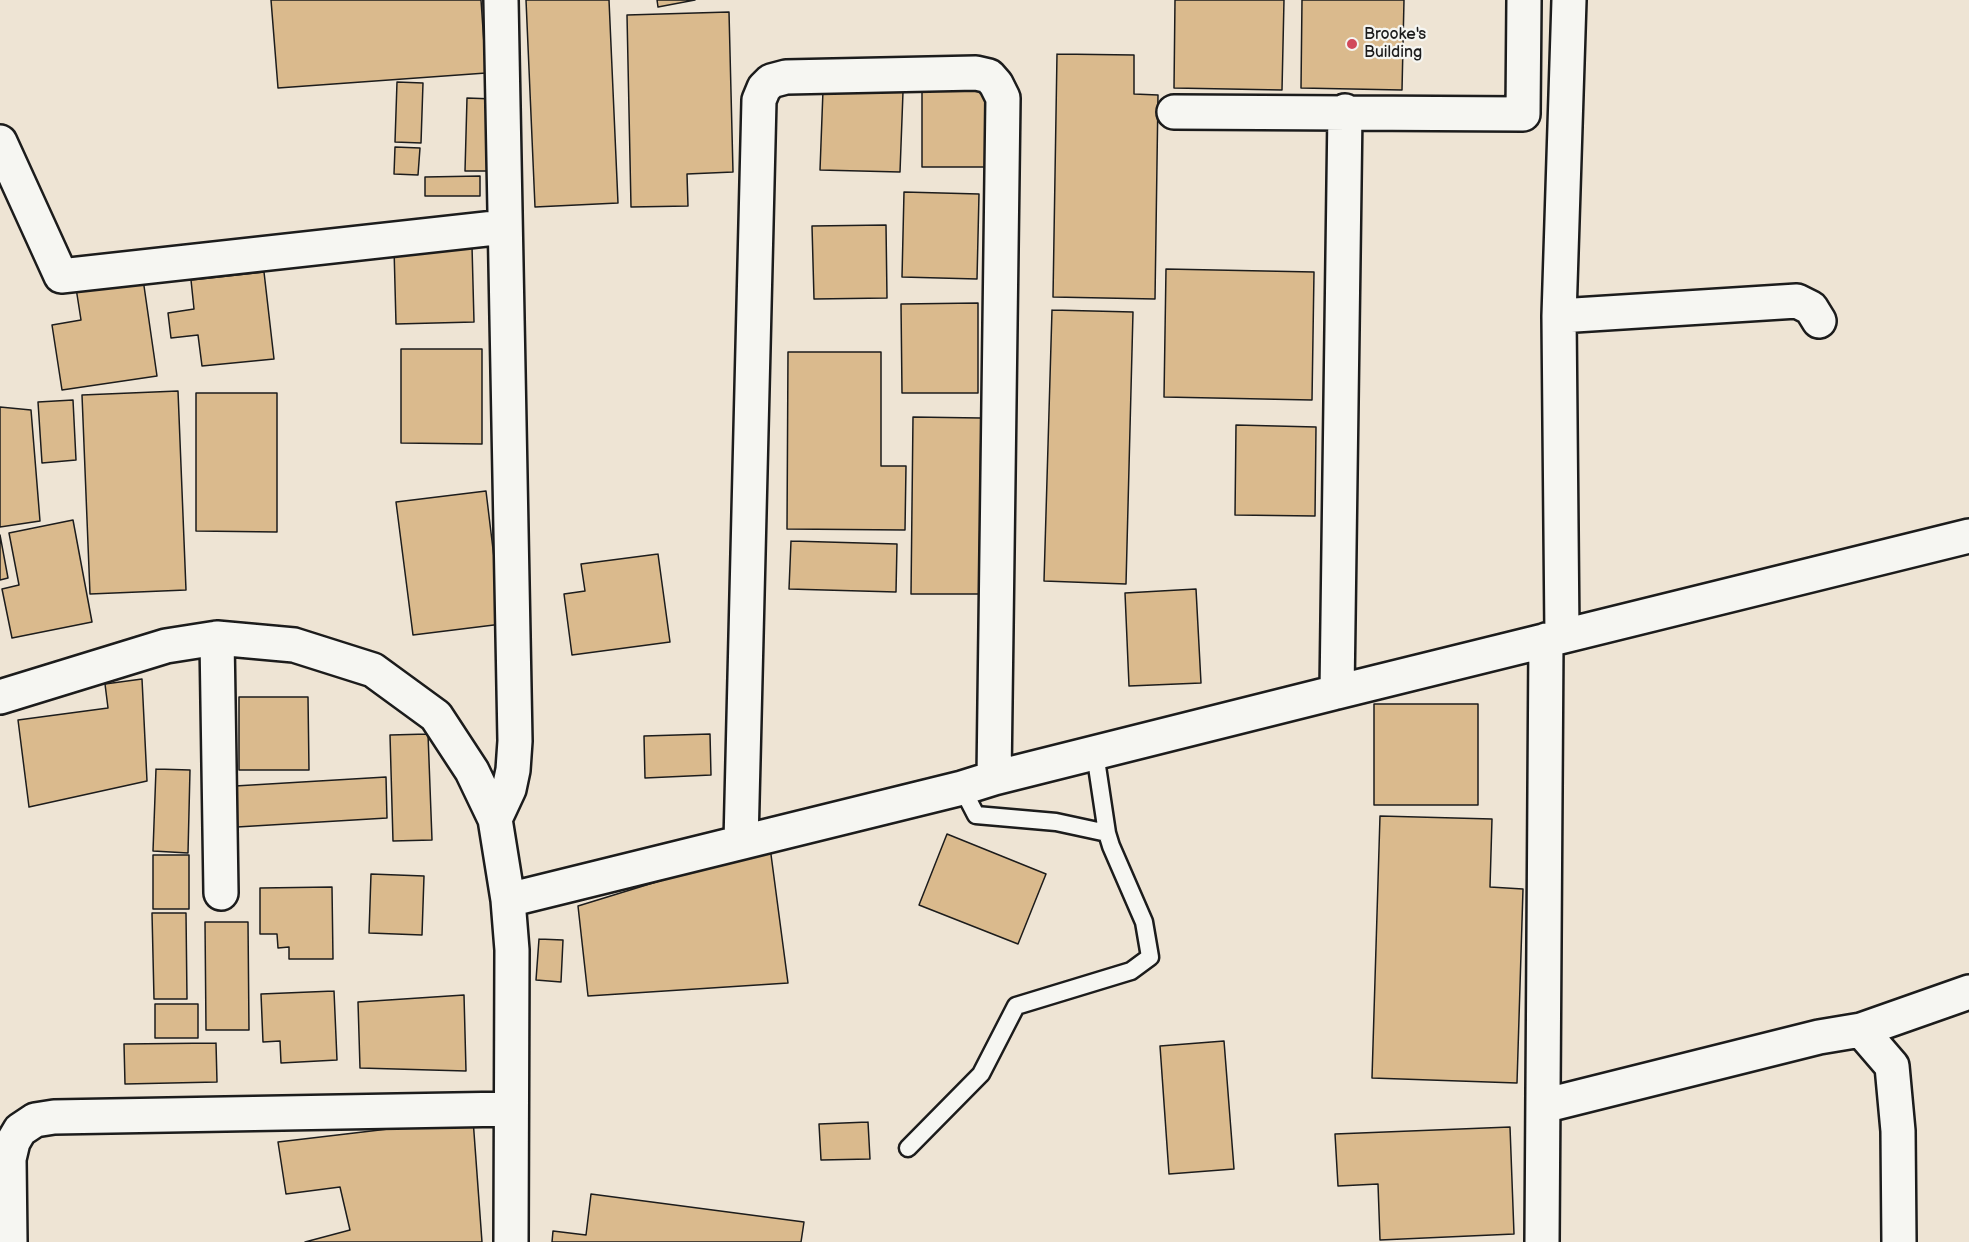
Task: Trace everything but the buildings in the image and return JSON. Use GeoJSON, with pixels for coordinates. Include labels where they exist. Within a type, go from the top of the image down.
{"type":"FeatureCollection","features":[{"type":"Feature","properties":{"kind":"street"},"geometry":{"type":"LineString","coordinates":[[495,819],[509,789],[515,741],[501,0]]}},
{"type":"Feature","properties":{"kind":"street"},"geometry":{"type":"LineString","coordinates":[[1174,112],[1346,111],[1523,114],[1524,0]]}},
{"type":"Feature","properties":{"kind":"street"},"geometry":{"type":"LineString","coordinates":[[1542,1242],[1560,316],[1569,0]]}},
{"type":"Feature","properties":{"kind":"street"},"geometry":{"type":"LineString","coordinates":[[741,842],[759,100],[764,88],[771,81],[786,77],[976,73],[989,76],[1003,98],[994,778]]}},
{"type":"Feature","properties":{"kind":"street"},"geometry":{"type":"LineString","coordinates":[[1337,692],[1346,111]]}},
{"type":"Feature","properties":{"kind":"street"},"geometry":{"type":"LineString","coordinates":[[0,142],[61,276],[504,227]]}},
{"type":"Feature","properties":{"kind":"street"},"geometry":{"type":"LineString","coordinates":[[1560,316],[1797,301],[1811,308],[1819,321]]}},
{"type":"Feature","properties":{"kind":"street"},"geometry":{"type":"LineString","coordinates":[[508,900],[1554,638],[1969,537]]}},
{"type":"Feature","properties":{"kind":"street"},"geometry":{"type":"LineString","coordinates":[[217,638],[221,893]]}},
{"type":"Feature","properties":{"kind":"street"},"geometry":{"type":"LineString","coordinates":[[0,697],[166,646],[217,638],[294,645],[373,670],[436,716],[472,771],[495,819],[508,900],[512,950],[511,1242]]}},
{"type":"Feature","properties":{"kind":"street"},"geometry":{"type":"LineString","coordinates":[[1543,1106],[1819,1037],[1861,1030],[1969,992]]}},
{"type":"Feature","properties":{"kind":"street"},"geometry":{"type":"LineString","coordinates":[[1861,1030],[1892,1066],[1898,1131],[1899,1242]]}},
{"type":"Feature","properties":{"kind":"street"},"geometry":{"type":"LineString","coordinates":[[0,1121],[66,1117],[511,1109]]}},
{"type":"Feature","properties":{"kind":"street"},"geometry":{"type":"LineString","coordinates":[[10,1242],[9,1159],[13,1142],[20,1130],[35,1120]]}},
{"type":"Feature","properties":{"kind":"lane"},"geometry":{"type":"LineString","coordinates":[[908,1148],[981,1074],[1016,1006],[1131,971],[1150,957],[1144,922],[1107,833],[1095,753]]}},
{"type":"Feature","properties":{"kind":"lane"},"geometry":{"type":"LineString","coordinates":[[962,788],[976,815],[1056,822],[1107,833]]}},
{"type":"Feature","properties":{"kind":"place","name":"Brooke's Building"},"geometry":{"type":"Point","coordinates":[1352,44]}}]}
